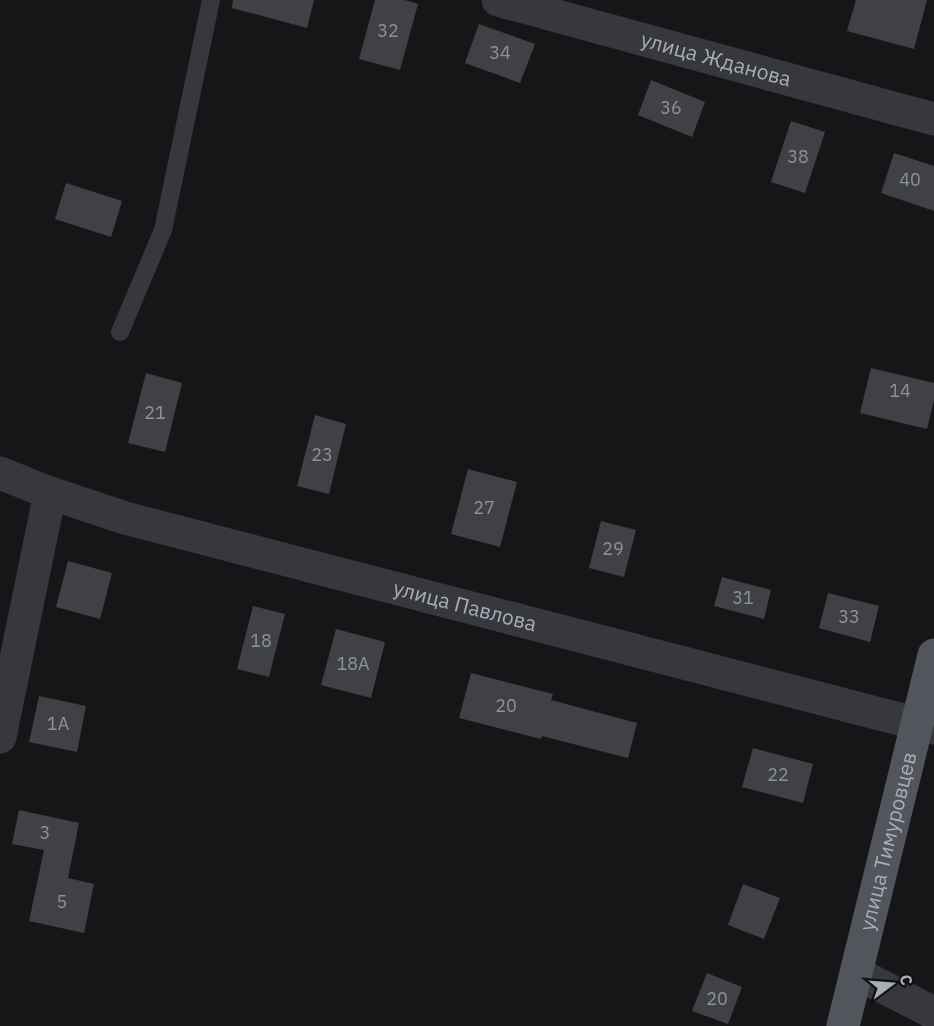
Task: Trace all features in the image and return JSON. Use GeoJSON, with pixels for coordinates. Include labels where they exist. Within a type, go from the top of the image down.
{"type":"FeatureCollection","features":[{"type":"Feature","properties":{"kind":"main road","name":"улица Тимуровцев"},"geometry":{"type":"LineString","coordinates":[[843,1026],[926,725],[934,655]]}},
{"type":"Feature","properties":{"kind":"street","name":"улица Жданова"},"geometry":{"type":"LineString","coordinates":[[498,0],[934,119]]}},
{"type":"Feature","properties":{"kind":"street","name":"улица Павлова"},"geometry":{"type":"LineString","coordinates":[[0,473],[50,493],[125,518],[926,725]]}},
{"type":"Feature","properties":{"kind":"street"},"geometry":{"type":"LineString","coordinates":[[0,737],[50,493]]}},
{"type":"Feature","properties":{"kind":"street"},"geometry":{"type":"LineString","coordinates":[[856,973],[934,1013]]}},
{"type":"Feature","properties":{"kind":"lane"},"geometry":{"type":"LineString","coordinates":[[120,332],[163,231],[211,0]]}},
{"type":"Feature","properties":{"kind":"building"},"geometry":{"type":"Polygon","coordinates":[[[233,0],[314,0],[307,28],[232,8],[233,0]]]}},
{"type":"Feature","properties":{"kind":"building"},"geometry":{"type":"Polygon","coordinates":[[[375,0],[405,0],[418,4],[400,70],[359,59],[375,0]]]}},
{"type":"Feature","properties":{"kind":"building"},"geometry":{"type":"Polygon","coordinates":[[[856,0],[927,0],[914,49],[847,31],[856,0]]]}},
{"type":"Feature","properties":{"kind":"building"},"geometry":{"type":"Polygon","coordinates":[[[479,24],[535,44],[520,83],[465,63],[479,24]]]}},
{"type":"Feature","properties":{"kind":"building"},"geometry":{"type":"Polygon","coordinates":[[[651,80],[705,102],[692,137],[638,115],[651,80]]]}},
{"type":"Feature","properties":{"kind":"building"},"geometry":{"type":"Polygon","coordinates":[[[791,121],[825,132],[805,193],[771,182],[791,121]]]}},
{"type":"Feature","properties":{"kind":"building"},"geometry":{"type":"Polygon","coordinates":[[[894,153],[934,166],[934,211],[881,193],[894,153]]]}},
{"type":"Feature","properties":{"kind":"building"},"geometry":{"type":"Polygon","coordinates":[[[66,183],[122,201],[111,237],[55,219],[66,183]]]}},
{"type":"Feature","properties":{"kind":"building"},"geometry":{"type":"Polygon","coordinates":[[[871,368],[934,383],[934,400],[927,429],[860,413],[871,368]]]}},
{"type":"Feature","properties":{"kind":"building"},"geometry":{"type":"Polygon","coordinates":[[[146,373],[182,383],[165,452],[128,443],[146,373]]]}},
{"type":"Feature","properties":{"kind":"building"},"geometry":{"type":"Polygon","coordinates":[[[315,415],[346,424],[329,494],[297,486],[315,415]]]}},
{"type":"Feature","properties":{"kind":"building"},"geometry":{"type":"Polygon","coordinates":[[[468,469],[517,482],[500,547],[451,534],[468,469]]]}},
{"type":"Feature","properties":{"kind":"building"},"geometry":{"type":"Polygon","coordinates":[[[601,521],[636,530],[624,577],[589,568],[601,521]]]}},
{"type":"Feature","properties":{"kind":"building"},"geometry":{"type":"Polygon","coordinates":[[[68,561],[112,573],[100,619],[56,607],[68,561]]]}},
{"type":"Feature","properties":{"kind":"building"},"geometry":{"type":"Polygon","coordinates":[[[722,577],[771,590],[764,619],[714,606],[722,577]]]}},
{"type":"Feature","properties":{"kind":"building"},"geometry":{"type":"Polygon","coordinates":[[[828,593],[879,606],[870,642],[819,628],[828,593]]]}},
{"type":"Feature","properties":{"kind":"building"},"geometry":{"type":"Polygon","coordinates":[[[253,606],[285,614],[269,677],[237,669],[253,606]]]}},
{"type":"Feature","properties":{"kind":"building"},"geometry":{"type":"Polygon","coordinates":[[[336,629],[385,642],[371,698],[321,685],[336,629]]]}},
{"type":"Feature","properties":{"kind":"building"},"geometry":{"type":"Polygon","coordinates":[[[471,673],[553,694],[551,700],[637,723],[628,758],[459,718],[471,673]]]}},
{"type":"Feature","properties":{"kind":"building"},"geometry":{"type":"Polygon","coordinates":[[[39,696],[86,706],[77,752],[29,742],[39,696]]]}},
{"type":"Feature","properties":{"kind":"building"},"geometry":{"type":"Polygon","coordinates":[[[753,748],[813,764],[803,803],[742,787],[753,748]]]}},
{"type":"Feature","properties":{"kind":"building"},"geometry":{"type":"Polygon","coordinates":[[[19,810],[79,823],[68,878],[94,884],[84,933],[29,921],[44,850],[12,844],[19,810]]]}},
{"type":"Feature","properties":{"kind":"building"},"geometry":{"type":"Polygon","coordinates":[[[743,884],[780,898],[764,939],[728,925],[743,884]]]}},
{"type":"Feature","properties":{"kind":"building"},"geometry":{"type":"Polygon","coordinates":[[[707,973],[742,987],[728,1024],[692,1011],[707,973]]]}}]}
